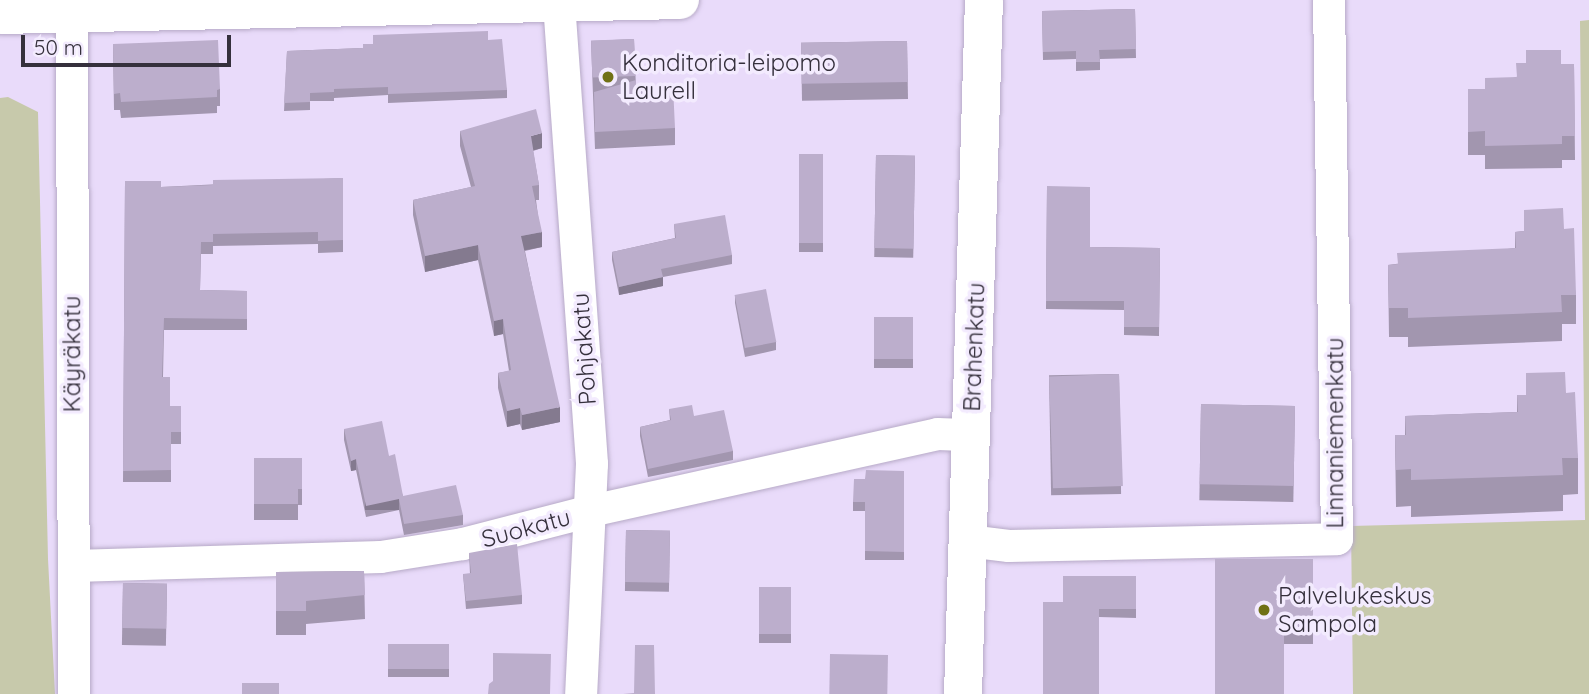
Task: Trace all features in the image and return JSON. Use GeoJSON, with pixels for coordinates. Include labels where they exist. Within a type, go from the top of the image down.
{"type":"FeatureCollection","features":[{"type":"Feature","properties":{"kind":"main road"},"geometry":{"type":"LineString","coordinates":[[0,15],[72,14],[182,5],[680,0]]}},
{"type":"Feature","properties":{"kind":"main road","name":"Brahenkatu"},"geometry":{"type":"LineString","coordinates":[[963,694],[984,0]]}},
{"type":"Feature","properties":{"kind":"street","name":"Linnaniemenkatu"},"geometry":{"type":"LineString","coordinates":[[968,541],[1009,546],[1337,539],[1329,0]]}},
{"type":"Feature","properties":{"kind":"street","name":"Pohjakatu"},"geometry":{"type":"LineString","coordinates":[[559,3],[592,464],[581,694]]}},
{"type":"Feature","properties":{"kind":"street","name":"Käyräkatu"},"geometry":{"type":"LineString","coordinates":[[72,14],[74,694]]}},
{"type":"Feature","properties":{"kind":"street","name":"Suokatu"},"geometry":{"type":"LineString","coordinates":[[74,566],[381,556],[463,544],[591,511],[938,434],[971,435]]}},
{"type":"Feature","properties":{"kind":"green space"},"geometry":{"type":"Polygon","coordinates":[[[1589,20],[1589,694],[1353,694],[1351,526],[1585,520],[1580,21],[1589,20]]]}},
{"type":"Feature","properties":{"kind":"green space"},"geometry":{"type":"Polygon","coordinates":[[[8,97],[38,112],[48,559],[55,694],[0,694],[0,98],[8,97]]]}},
{"type":"Feature","properties":{"kind":"building"},"geometry":{"type":"Polygon","coordinates":[[[1135,9],[1136,49],[1099,50],[1100,62],[1076,62],[1076,51],[1043,52],[1042,11],[1135,9]]]}},
{"type":"Feature","properties":{"kind":"building"},"geometry":{"type":"Polygon","coordinates":[[[488,31],[488,40],[502,39],[507,90],[388,94],[388,87],[334,89],[334,92],[310,93],[310,102],[284,103],[287,51],[363,48],[363,44],[373,44],[373,35],[488,31]]]}},
{"type":"Feature","properties":{"kind":"building"},"geometry":{"type":"Polygon","coordinates":[[[634,39],[635,76],[592,77],[591,41],[634,39]]]}},
{"type":"Feature","properties":{"kind":"building"},"geometry":{"type":"Polygon","coordinates":[[[218,40],[220,89],[217,90],[217,97],[121,102],[120,93],[114,94],[113,44],[218,40]]]}},
{"type":"Feature","properties":{"kind":"building"},"geometry":{"type":"Polygon","coordinates":[[[907,41],[908,82],[802,84],[801,43],[907,41]]]}},
{"type":"Feature","properties":{"kind":"building"},"geometry":{"type":"Polygon","coordinates":[[[1526,50],[1561,50],[1561,64],[1574,64],[1575,136],[1562,136],[1562,144],[1485,146],[1485,131],[1468,132],[1468,89],[1485,89],[1485,78],[1517,77],[1516,63],[1526,63],[1526,50]]]}},
{"type":"Feature","properties":{"kind":"building"},"geometry":{"type":"Polygon","coordinates":[[[636,80],[636,88],[673,86],[675,128],[595,132],[594,92],[636,80]]]}},
{"type":"Feature","properties":{"kind":"building"},"geometry":{"type":"Polygon","coordinates":[[[536,109],[542,133],[531,136],[539,185],[532,186],[542,232],[521,236],[560,407],[522,415],[520,408],[507,411],[498,373],[511,370],[503,319],[494,321],[478,245],[425,256],[413,200],[475,186],[460,131],[536,109]]]}},
{"type":"Feature","properties":{"kind":"building"},"geometry":{"type":"Polygon","coordinates":[[[799,154],[823,154],[823,243],[799,243],[799,154]]]}},
{"type":"Feature","properties":{"kind":"building"},"geometry":{"type":"Polygon","coordinates":[[[876,155],[915,156],[913,249],[874,248],[876,155]]]}},
{"type":"Feature","properties":{"kind":"building"},"geometry":{"type":"Polygon","coordinates":[[[343,178],[343,240],[318,241],[318,232],[213,234],[213,242],[201,242],[200,290],[247,291],[247,319],[164,318],[162,377],[170,377],[170,406],[181,406],[181,432],[171,432],[171,470],[123,471],[125,181],[161,181],[161,187],[213,185],[213,180],[343,178]]]}},
{"type":"Feature","properties":{"kind":"building"},"geometry":{"type":"Polygon","coordinates":[[[1047,186],[1090,187],[1090,247],[1160,248],[1159,327],[1124,327],[1124,301],[1046,301],[1047,186]]]}},
{"type":"Feature","properties":{"kind":"building"},"geometry":{"type":"Polygon","coordinates":[[[1563,208],[1564,229],[1574,228],[1576,295],[1561,295],[1562,312],[1408,318],[1408,308],[1389,308],[1388,265],[1398,264],[1397,253],[1516,248],[1515,232],[1524,231],[1524,210],[1563,208]]]}},
{"type":"Feature","properties":{"kind":"building"},"geometry":{"type":"Polygon","coordinates":[[[725,215],[732,255],[661,269],[663,277],[619,287],[612,252],[676,238],[674,224],[725,215]]]}},
{"type":"Feature","properties":{"kind":"building"},"geometry":{"type":"Polygon","coordinates":[[[766,289],[776,342],[745,348],[735,295],[766,289]]]}},
{"type":"Feature","properties":{"kind":"building"},"geometry":{"type":"Polygon","coordinates":[[[874,317],[913,317],[913,359],[874,359],[874,317]]]}},
{"type":"Feature","properties":{"kind":"building"},"geometry":{"type":"Polygon","coordinates":[[[1565,372],[1566,393],[1575,392],[1578,458],[1562,458],[1563,475],[1411,480],[1411,469],[1396,470],[1395,435],[1406,435],[1405,416],[1518,412],[1517,395],[1526,395],[1526,373],[1565,372]]]}},
{"type":"Feature","properties":{"kind":"building"},"geometry":{"type":"Polygon","coordinates":[[[1119,374],[1123,486],[1053,488],[1049,376],[1119,374]]]}},
{"type":"Feature","properties":{"kind":"building"},"geometry":{"type":"Polygon","coordinates":[[[1201,404],[1295,406],[1294,486],[1200,484],[1201,404]]]}},
{"type":"Feature","properties":{"kind":"building"},"geometry":{"type":"Polygon","coordinates":[[[692,405],[694,416],[724,410],[733,451],[648,469],[640,427],[671,420],[669,409],[692,405]]]}},
{"type":"Feature","properties":{"kind":"building"},"geometry":{"type":"Polygon","coordinates":[[[382,421],[389,456],[395,454],[403,496],[456,485],[463,515],[404,524],[399,499],[366,506],[356,459],[351,461],[344,429],[382,421]]]}},
{"type":"Feature","properties":{"kind":"building"},"geometry":{"type":"Polygon","coordinates":[[[254,458],[302,458],[302,489],[298,489],[298,504],[254,504],[254,458]]]}},
{"type":"Feature","properties":{"kind":"building"},"geometry":{"type":"Polygon","coordinates":[[[866,470],[904,471],[904,552],[865,551],[865,502],[853,502],[854,479],[865,479],[866,470]]]}},
{"type":"Feature","properties":{"kind":"building"},"geometry":{"type":"Polygon","coordinates":[[[626,530],[670,531],[669,583],[625,582],[626,530]]]}},
{"type":"Feature","properties":{"kind":"building"},"geometry":{"type":"Polygon","coordinates":[[[517,544],[522,595],[466,601],[463,574],[471,573],[469,553],[517,544]]]}},
{"type":"Feature","properties":{"kind":"building","name":"Palvelukeskus Sampola"},"geometry":{"type":"Polygon","coordinates":[[[1215,559],[1313,559],[1313,627],[1284,628],[1284,694],[1215,694],[1215,559]]]}},
{"type":"Feature","properties":{"kind":"building"},"geometry":{"type":"Polygon","coordinates":[[[364,571],[365,595],[306,601],[306,611],[276,611],[276,572],[364,571]]]}},
{"type":"Feature","properties":{"kind":"building"},"geometry":{"type":"Polygon","coordinates":[[[1063,576],[1136,576],[1136,609],[1099,609],[1099,694],[1043,694],[1043,602],[1063,602],[1063,576]]]}},
{"type":"Feature","properties":{"kind":"building"},"geometry":{"type":"Polygon","coordinates":[[[123,583],[167,584],[166,629],[122,628],[123,583]]]}},
{"type":"Feature","properties":{"kind":"building"},"geometry":{"type":"Polygon","coordinates":[[[759,587],[791,587],[791,634],[759,634],[759,587]]]}},
{"type":"Feature","properties":{"kind":"building"},"geometry":{"type":"Polygon","coordinates":[[[388,644],[449,644],[449,669],[388,669],[388,644]]]}},
{"type":"Feature","properties":{"kind":"building"},"geometry":{"type":"Polygon","coordinates":[[[635,645],[654,645],[655,694],[623,694],[634,693],[635,645]]]}},
{"type":"Feature","properties":{"kind":"building"},"geometry":{"type":"Polygon","coordinates":[[[493,653],[551,654],[550,694],[488,694],[489,684],[493,681],[493,653]]]}},
{"type":"Feature","properties":{"kind":"building"},"geometry":{"type":"Polygon","coordinates":[[[830,654],[888,655],[887,694],[829,694],[830,654]]]}},
{"type":"Feature","properties":{"kind":"building"},"geometry":{"type":"Polygon","coordinates":[[[242,683],[279,683],[279,694],[242,694],[242,683]]]}},
{"type":"Feature","properties":{"kind":"place","name":"Konditoria-leipomo Laurell"},"geometry":{"type":"Point","coordinates":[608,77]}},
{"type":"Feature","properties":{"kind":"place","name":"Palvelukeskus Sampola"},"geometry":{"type":"Point","coordinates":[1264,610]}}]}
